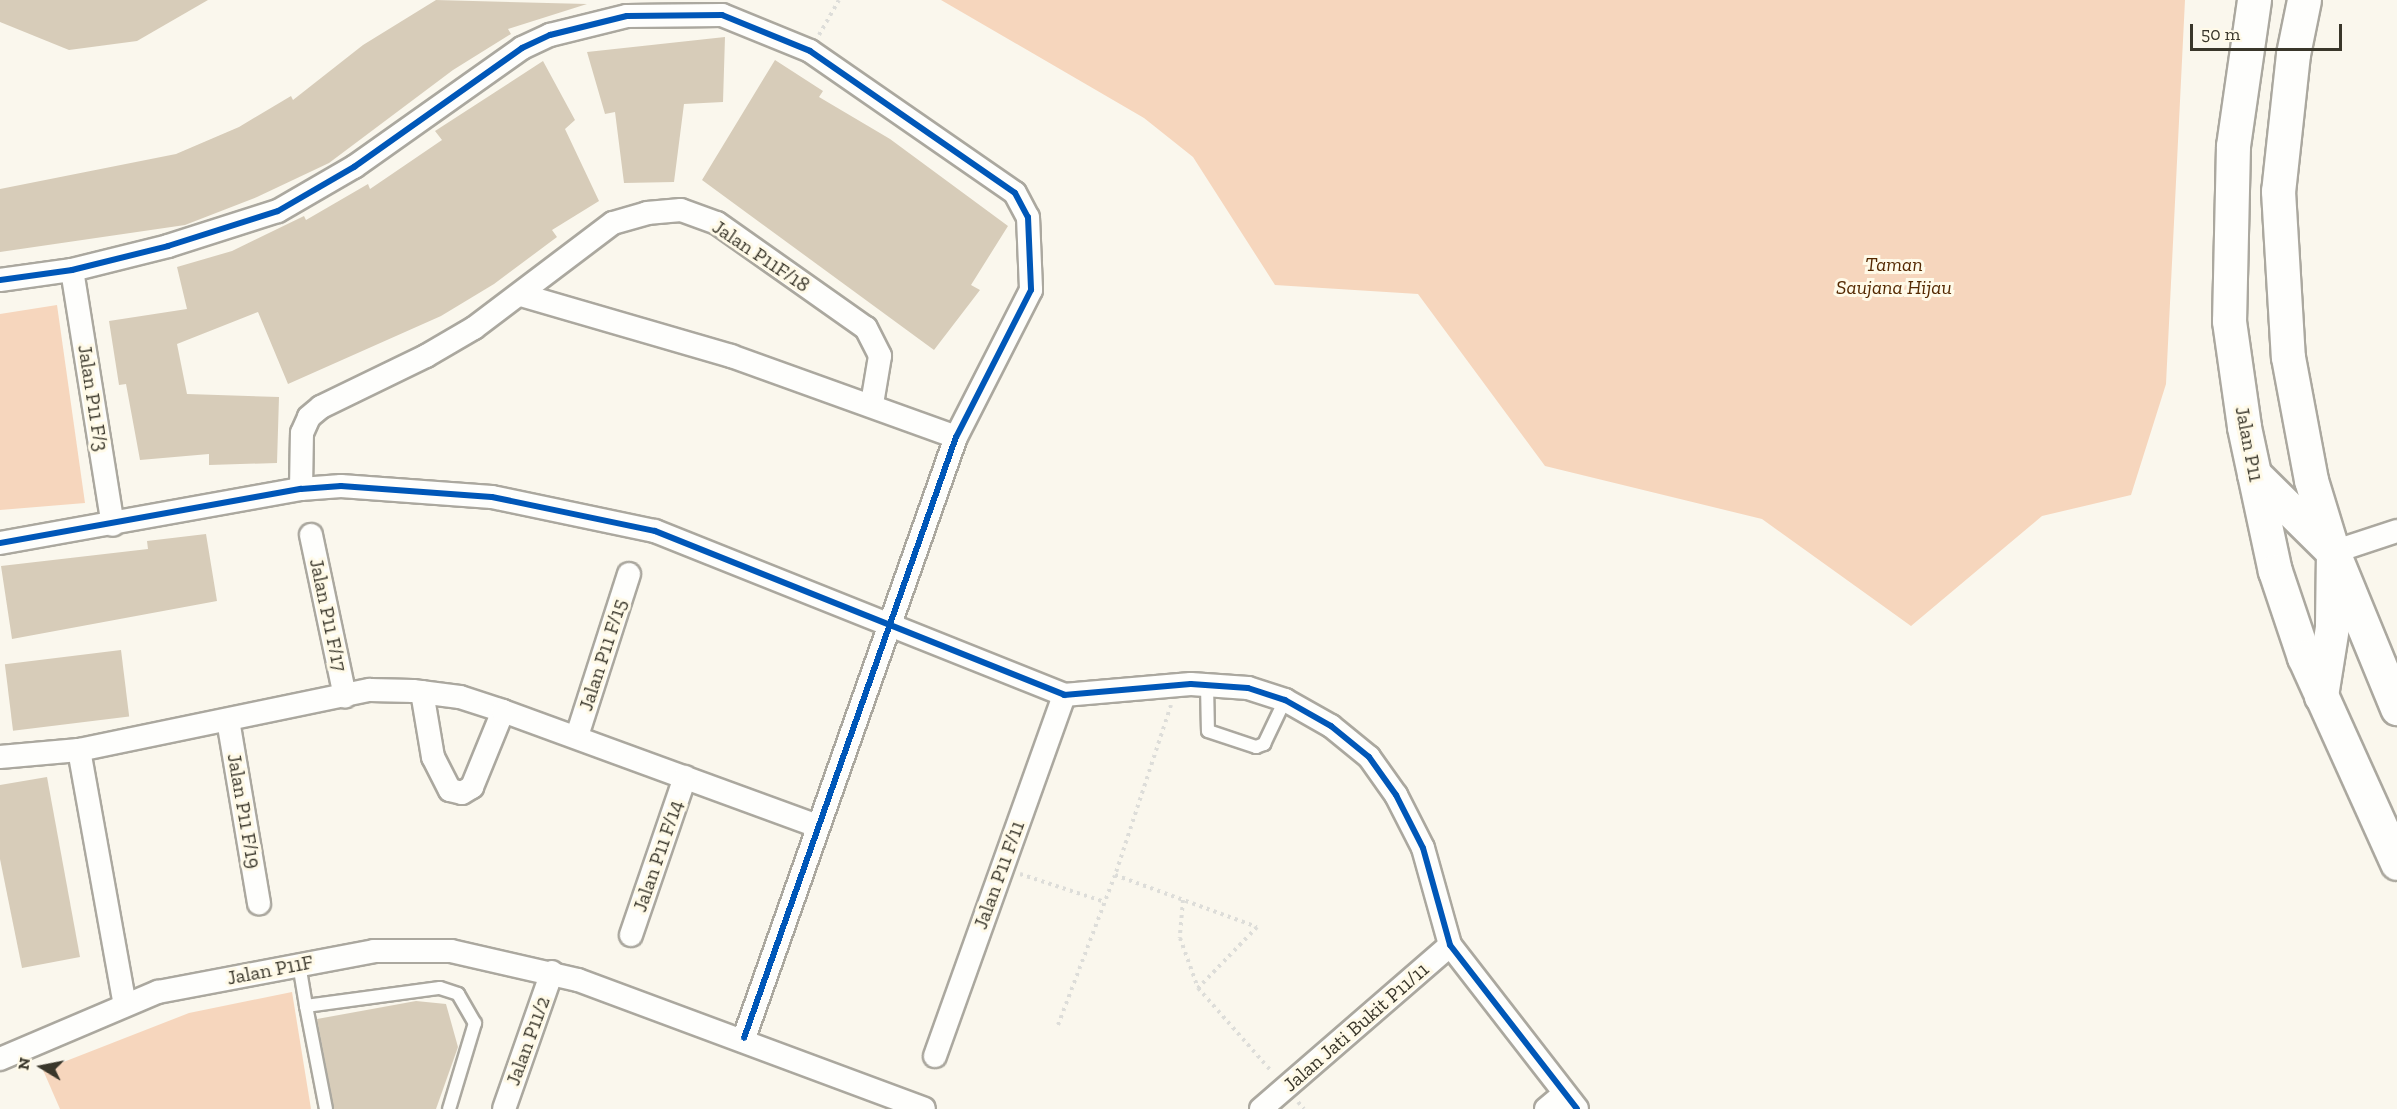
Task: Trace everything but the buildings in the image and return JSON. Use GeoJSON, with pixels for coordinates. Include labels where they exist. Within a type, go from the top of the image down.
{"type":"FeatureCollection","features":[{"type":"Feature","properties":{"kind":"main road","name":"Jalan P11"},"geometry":{"type":"LineString","coordinates":[[2254,0],[2233,146],[2229,321],[2254,474],[2275,571],[2321,696],[2397,863]]}},
{"type":"Feature","properties":{"kind":"main road"},"geometry":{"type":"LineString","coordinates":[[2304,0],[2293,54],[2278,191],[2288,357],[2311,480],[2333,552],[2397,708]]}},
{"type":"Feature","properties":{"kind":"main road"},"geometry":{"type":"LineString","coordinates":[[2254,474],[2333,552],[2332,627],[2321,696]]}},
{"type":"Feature","properties":{"kind":"street"},"geometry":{"type":"LineString","coordinates":[[0,280],[72,270],[225,231],[278,211],[354,167],[487,69],[550,35],[627,16],[722,15],[810,51],[1016,193],[1028,217],[1031,290],[956,437],[744,1038]]}},
{"type":"Feature","properties":{"kind":"street","name":"Jalan P11F/18"},"geometry":{"type":"LineString","coordinates":[[302,489],[303,433],[309,417],[426,357],[520,295],[613,223],[681,210],[717,223],[866,328],[880,356],[872,404]]}},
{"type":"Feature","properties":{"kind":"street","name":"Jalan P11 F/3"},"geometry":{"type":"LineString","coordinates":[[72,270],[113,525]]}},
{"type":"Feature","properties":{"kind":"street"},"geometry":{"type":"LineString","coordinates":[[520,295],[731,356],[872,404],[956,437]]}},
{"type":"Feature","properties":{"kind":"street"},"geometry":{"type":"LineString","coordinates":[[0,543],[113,525],[302,489],[341,486],[492,497],[655,531],[1064,695],[1178,685],[1207,685],[1248,688],[1286,700],[1331,726],[1370,757],[1396,795],[1423,848],[1450,945],[1570,1102],[1546,1109]]}},
{"type":"Feature","properties":{"kind":"street"},"geometry":{"type":"LineString","coordinates":[[2333,552],[2397,531]]}},
{"type":"Feature","properties":{"kind":"street","name":"Jalan P11 F/17"},"geometry":{"type":"LineString","coordinates":[[312,535],[345,696]]}},
{"type":"Feature","properties":{"kind":"street","name":"Jalan P11 F/15"},"geometry":{"type":"LineString","coordinates":[[577,736],[629,574]]}},
{"type":"Feature","properties":{"kind":"street"},"geometry":{"type":"LineString","coordinates":[[0,757],[79,750],[370,690],[422,692],[460,697],[577,736],[818,826]]}},
{"type":"Feature","properties":{"kind":"street"},"geometry":{"type":"LineString","coordinates":[[422,692],[433,757],[450,790],[462,793],[472,787],[503,711]]}},
{"type":"Feature","properties":{"kind":"street","name":"Jalan P11 F/11"},"geometry":{"type":"LineString","coordinates":[[935,1056],[1064,695]]}},
{"type":"Feature","properties":{"kind":"street","name":"Jalan P11 F/19"},"geometry":{"type":"LineString","coordinates":[[228,720],[259,903]]}},
{"type":"Feature","properties":{"kind":"street"},"geometry":{"type":"LineString","coordinates":[[79,750],[125,1005]]}},
{"type":"Feature","properties":{"kind":"street","name":"Jalan P11 F/14"},"geometry":{"type":"LineString","coordinates":[[631,935],[685,777]]}},
{"type":"Feature","properties":{"kind":"street","name":"Jalan Jati Bukit P11/11"},"geometry":{"type":"LineString","coordinates":[[1261,1109],[1450,945]]}},
{"type":"Feature","properties":{"kind":"street","name":"Jalan P11F"},"geometry":{"type":"LineString","coordinates":[[0,1059],[158,992],[374,951],[451,951],[552,972],[744,1038],[924,1109]]}},
{"type":"Feature","properties":{"kind":"street","name":"Jalan P11/2"},"geometry":{"type":"LineString","coordinates":[[504,1109],[552,972]]}},
{"type":"Feature","properties":{"kind":"lane"},"geometry":{"type":"LineString","coordinates":[[1207,685],[1208,731],[1256,747],[1264,744],[1286,700]]}},
{"type":"Feature","properties":{"kind":"lane"},"geometry":{"type":"LineString","coordinates":[[299,964],[326,1109]]}},
{"type":"Feature","properties":{"kind":"lane"},"geometry":{"type":"LineString","coordinates":[[306,1006],[440,988],[458,994],[475,1023],[474,1034],[449,1109]]}},
{"type":"Feature","properties":{"kind":"path"},"geometry":{"type":"LineString","coordinates":[[810,51],[839,0]]}},
{"type":"Feature","properties":{"kind":"path"},"geometry":{"type":"LineString","coordinates":[[1058,1025],[1115,875],[1178,685]]}},
{"type":"Feature","properties":{"kind":"path"},"geometry":{"type":"LineString","coordinates":[[1020,874],[1105,902]]}},
{"type":"Feature","properties":{"kind":"path"},"geometry":{"type":"LineString","coordinates":[[1115,875],[1257,927],[1198,988]]}},
{"type":"Feature","properties":{"kind":"path"},"geometry":{"type":"LineString","coordinates":[[1183,900],[1180,938],[1198,988],[1286,1088]]}},
{"type":"Feature","properties":{"kind":"green space","name":"Taman Saujana Hijau"},"geometry":{"type":"Polygon","coordinates":[[[941,0],[2185,0],[2166,384],[2131,495],[2042,516],[1911,626],[1762,519],[1545,466],[1418,294],[1275,285],[1193,157],[1144,118],[941,0]]]}},
{"type":"Feature","properties":{"kind":"green space"},"geometry":{"type":"Polygon","coordinates":[[[57,305],[85,503],[0,510],[0,314],[57,305]]]}},
{"type":"Feature","properties":{"kind":"green space"},"geometry":{"type":"Polygon","coordinates":[[[292,992],[311,1109],[60,1109],[43,1070],[189,1013],[292,992]]]}},
{"type":"Feature","properties":{"kind":"cycle path"},"geometry":{"type":"LineString","coordinates":[[0,280],[72,270],[168,246],[278,211],[354,167],[522,48],[550,35],[627,16],[722,15],[810,51],[1015,193],[1028,217],[1031,290],[956,437],[744,1038]]}},
{"type":"Feature","properties":{"kind":"cycle path"},"geometry":{"type":"LineString","coordinates":[[0,543],[301,489],[341,486],[492,497],[655,531],[1064,695],[1191,684],[1248,688],[1285,700],[1331,726],[1369,757],[1396,795],[1423,848],[1450,945],[1577,1109]]}}]}
